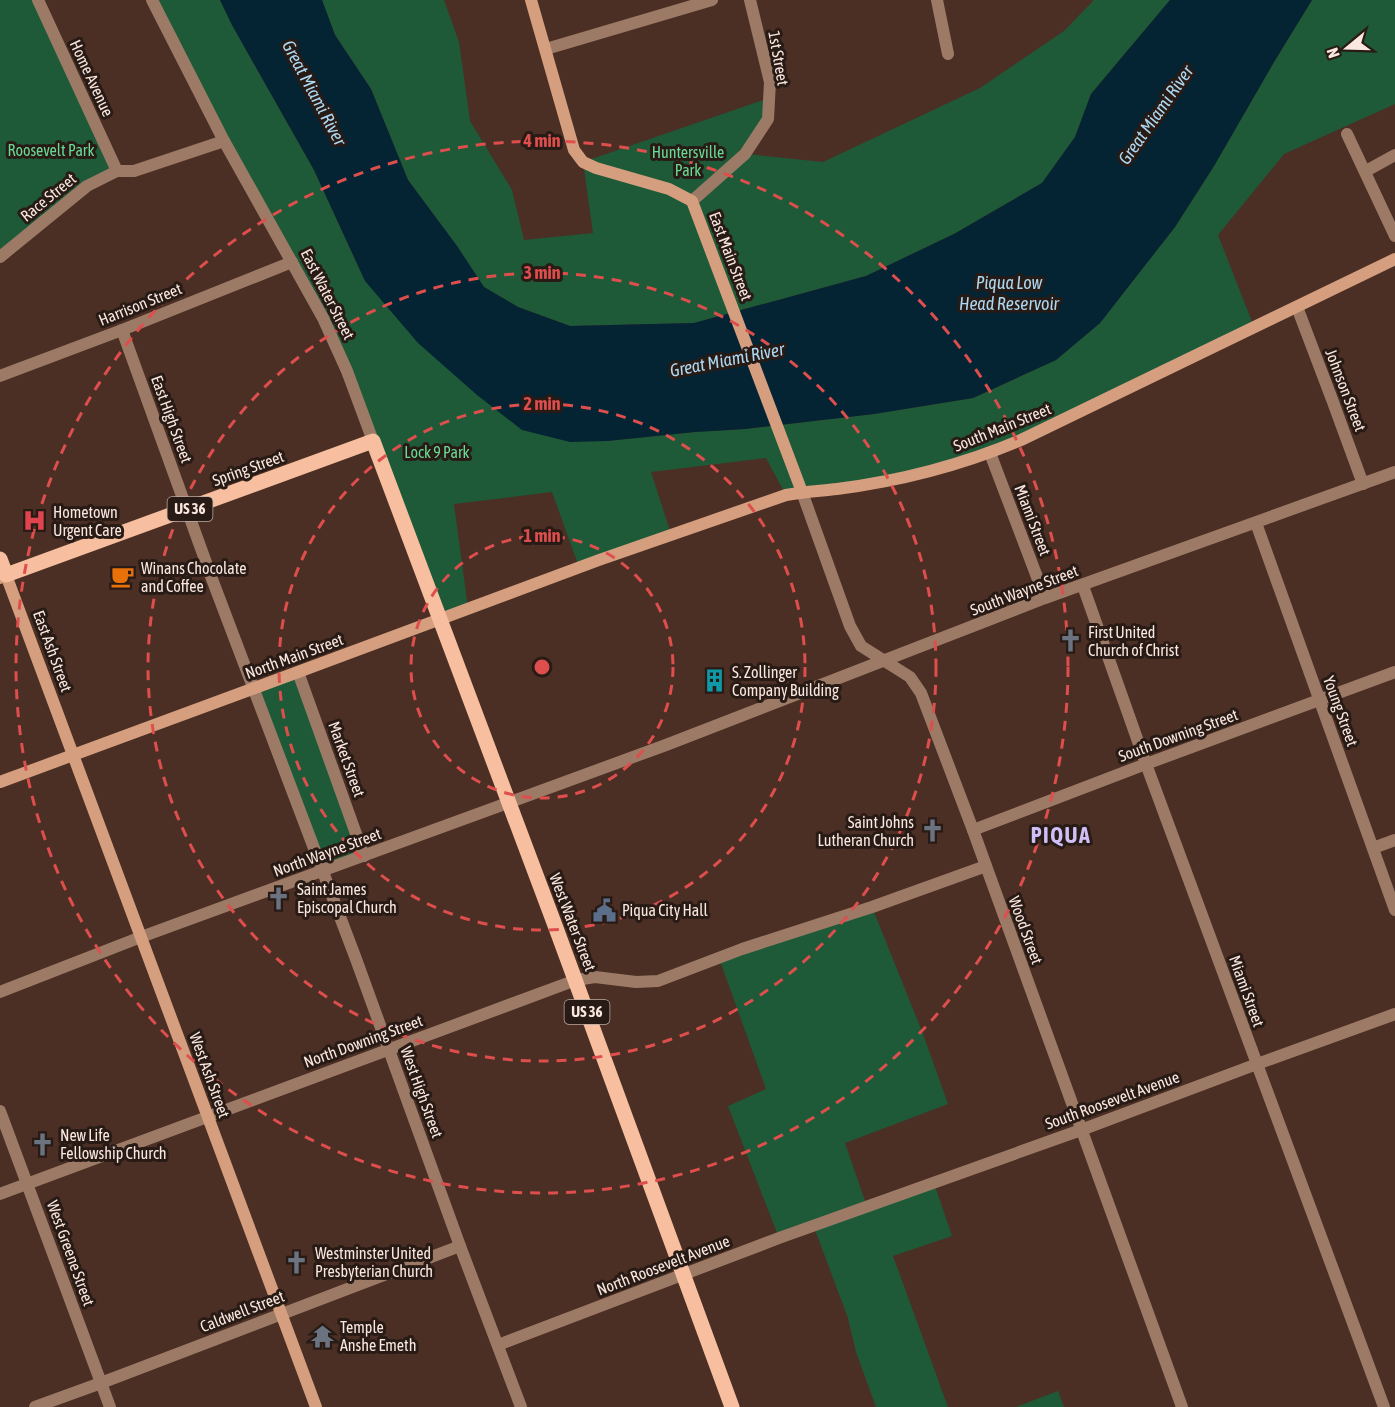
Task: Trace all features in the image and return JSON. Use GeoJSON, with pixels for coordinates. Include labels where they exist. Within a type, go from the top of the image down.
{"type":"FeatureCollection","features":[{"type":"Feature","properties":{"kind":"main road","name":"Spring Street"},"geometry":{"type":"LineString","coordinates":[[3,577],[373,441]]}},
{"type":"Feature","properties":{"kind":"main road","name":"East Water Street"},"geometry":{"type":"LineString","coordinates":[[373,441],[440,619]]}},
{"type":"Feature","properties":{"kind":"main road","name":"East Ash Street"},"geometry":{"type":"LineString","coordinates":[[0,560],[3,577]]}},
{"type":"Feature","properties":{"kind":"main road","name":"West Water Street"},"geometry":{"type":"LineString","coordinates":[[440,619],[576,980],[732,1407]]}},
{"type":"Feature","properties":{"kind":"street","name":"Home Avenue"},"geometry":{"type":"LineString","coordinates":[[38,0],[117,171]]}},
{"type":"Feature","properties":{"kind":"street","name":"East Water Street"},"geometry":{"type":"LineString","coordinates":[[152,0],[224,141],[323,318],[347,371],[373,441]]}},
{"type":"Feature","properties":{"kind":"street","name":"East Main Street"},"geometry":{"type":"LineString","coordinates":[[531,0],[574,150],[583,162],[596,168],[669,189],[692,201],[802,492]]}},
{"type":"Feature","properties":{"kind":"street"},"geometry":{"type":"LineString","coordinates":[[546,49],[712,0]]}},
{"type":"Feature","properties":{"kind":"street","name":"1st Street"},"geometry":{"type":"LineString","coordinates":[[692,201],[745,154],[768,119],[770,82],[750,0]]}},
{"type":"Feature","properties":{"kind":"street"},"geometry":{"type":"LineString","coordinates":[[937,0],[948,54]]}},
{"type":"Feature","properties":{"kind":"street"},"geometry":{"type":"LineString","coordinates":[[1347,134],[1395,236]]}},
{"type":"Feature","properties":{"kind":"street","name":"Race Street"},"geometry":{"type":"LineString","coordinates":[[0,257],[87,186],[117,171],[134,171],[224,141]]}},
{"type":"Feature","properties":{"kind":"street"},"geometry":{"type":"LineString","coordinates":[[1366,171],[1395,155]]}},
{"type":"Feature","properties":{"kind":"street","name":"South Main Street"},"geometry":{"type":"LineString","coordinates":[[598,560],[786,495],[894,480],[990,453],[1297,308],[1395,259]]}},
{"type":"Feature","properties":{"kind":"street","name":"Harrison Street"},"geometry":{"type":"LineString","coordinates":[[0,376],[292,262]]}},
{"type":"Feature","properties":{"kind":"street","name":"Johnson Street"},"geometry":{"type":"LineString","coordinates":[[1297,308],[1363,484]]}},
{"type":"Feature","properties":{"kind":"street","name":"East High Street"},"geometry":{"type":"LineString","coordinates":[[122,330],[253,689]]}},
{"type":"Feature","properties":{"kind":"street","name":"Miami Street"},"geometry":{"type":"LineString","coordinates":[[990,453],[1045,598]]}},
{"type":"Feature","properties":{"kind":"street","name":"South Wayne Street"},"geometry":{"type":"LineString","coordinates":[[666,745],[1045,598],[1395,472]]}},
{"type":"Feature","properties":{"kind":"street","name":"Wood Street"},"geometry":{"type":"LineString","coordinates":[[802,492],[850,626],[861,646],[910,677],[921,693],[973,830],[1182,1407]]}},
{"type":"Feature","properties":{"kind":"street","name":"Young Street"},"geometry":{"type":"LineString","coordinates":[[1256,523],[1395,910]]}},
{"type":"Feature","properties":{"kind":"street","name":"North Main Street"},"geometry":{"type":"LineString","coordinates":[[0,782],[598,560]]}},
{"type":"Feature","properties":{"kind":"street","name":"East Ash Street"},"geometry":{"type":"LineString","coordinates":[[3,577],[73,754]]}},
{"type":"Feature","properties":{"kind":"street","name":"Miami Street"},"geometry":{"type":"LineString","coordinates":[[1083,586],[1146,764],[1384,1407]]}},
{"type":"Feature","properties":{"kind":"street","name":"Market Street"},"geometry":{"type":"LineString","coordinates":[[298,672],[364,856]]}},
{"type":"Feature","properties":{"kind":"street","name":"South Downing Street"},"geometry":{"type":"LineString","coordinates":[[973,830],[1395,672]]}},
{"type":"Feature","properties":{"kind":"street","name":"West High Street"},"geometry":{"type":"LineString","coordinates":[[253,689],[356,959],[521,1407]]}},
{"type":"Feature","properties":{"kind":"street","name":"North Wayne Street"},"geometry":{"type":"LineString","coordinates":[[0,992],[141,937],[666,745]]}},
{"type":"Feature","properties":{"kind":"street","name":"West Ash Street"},"geometry":{"type":"LineString","coordinates":[[73,754],[316,1407]]}},
{"type":"Feature","properties":{"kind":"street"},"geometry":{"type":"LineString","coordinates":[[1373,848],[1395,840]]}},
{"type":"Feature","properties":{"kind":"street","name":"North Downing Street"},"geometry":{"type":"LineString","coordinates":[[0,1194],[576,980],[596,977],[636,982],[658,981],[742,949],[872,907],[986,866]]}},
{"type":"Feature","properties":{"kind":"street","name":"South Roosevelt Avenue"},"geometry":{"type":"LineString","coordinates":[[840,1217],[1395,1014]]}},
{"type":"Feature","properties":{"kind":"street","name":"West Greene Street"},"geometry":{"type":"LineString","coordinates":[[0,1111],[110,1407]]}},
{"type":"Feature","properties":{"kind":"street","name":"North Roosevelt Avenue"},"geometry":{"type":"LineString","coordinates":[[498,1345],[840,1217]]}},
{"type":"Feature","properties":{"kind":"street","name":"Caldwell Street"},"geometry":{"type":"LineString","coordinates":[[35,1407],[460,1246]]}},
{"type":"Feature","properties":{"kind":"green space","name":"Roosevelt Park"},"geometry":{"type":"Polygon","coordinates":[[[0,0],[38,0],[117,171],[0,257],[0,0]]]}},
{"type":"Feature","properties":{"kind":"green space","name":"Lock 9 Park"},"geometry":{"type":"Polygon","coordinates":[[[152,0],[220,0],[314,170],[365,281],[607,441],[745,429],[874,414],[973,398],[1056,360],[1100,323],[1175,227],[1214,166],[1312,0],[1395,0],[1395,104],[1284,154],[1218,235],[1254,327],[1021,440],[938,469],[786,495],[766,458],[651,472],[671,534],[579,567],[552,492],[454,504],[468,608],[440,619],[347,371],[152,0]]]}},
{"type":"Feature","properties":{"kind":"green space","name":"Huntersville Park"},"geometry":{"type":"Polygon","coordinates":[[[322,0],[444,0],[459,42],[470,121],[512,190],[524,240],[593,233],[583,162],[769,98],[768,119],[746,154],[823,162],[980,88],[1064,31],[1094,0],[1170,0],[1091,94],[1075,137],[1042,183],[954,234],[866,276],[694,323],[570,326],[518,307],[484,287],[408,180],[371,89],[335,35],[322,0]]]}},
{"type":"Feature","properties":{"kind":"green space"},"geometry":{"type":"Polygon","coordinates":[[[298,672],[364,856],[322,871],[253,689],[298,672]]]}},
{"type":"Feature","properties":{"kind":"green space"},"geometry":{"type":"Polygon","coordinates":[[[872,907],[923,1034],[948,1104],[845,1143],[867,1207],[934,1183],[952,1236],[893,1256],[948,1407],[876,1407],[856,1352],[848,1318],[814,1227],[779,1238],[728,1106],[766,1089],[719,958],[872,907]]]}},
{"type":"Feature","properties":{"kind":"green space"},"geometry":{"type":"Polygon","coordinates":[[[1058,1391],[1064,1407],[1016,1407],[1058,1391]]]}},
{"type":"Feature","properties":{"kind":"water","name":"Piqua Low Head Reservoir"},"geometry":{"type":"Polygon","coordinates":[[[220,0],[322,0],[335,35],[371,89],[408,180],[484,287],[518,307],[570,326],[694,323],[866,276],[954,234],[1042,183],[1075,137],[1091,94],[1170,0],[1312,0],[1214,166],[1175,227],[1100,323],[1056,360],[973,398],[874,414],[745,429],[570,442],[522,430],[477,395],[418,343],[365,281],[314,170],[220,0]]]}},
{"type":"Feature","properties":{"kind":"place","name":"Hometown Urgent Care"},"geometry":{"type":"Point","coordinates":[35,521]}},
{"type":"Feature","properties":{"kind":"place","name":"Winans Chocolate and Coffee"},"geometry":{"type":"Point","coordinates":[123,577]}},
{"type":"Feature","properties":{"kind":"place","name":"First United Church of Christ"},"geometry":{"type":"Point","coordinates":[1070,641]}},
{"type":"Feature","properties":{"kind":"place","name":"S. Zollinger Company Building"},"geometry":{"type":"Point","coordinates":[714,681]}},
{"type":"Feature","properties":{"kind":"place","name":"Saint Johns Lutheran Church"},"geometry":{"type":"Point","coordinates":[932,831]}},
{"type":"Feature","properties":{"kind":"place","name":"Saint James Episcopal Church"},"geometry":{"type":"Point","coordinates":[279,898]}},
{"type":"Feature","properties":{"kind":"place","name":"Piqua City Hall"},"geometry":{"type":"Point","coordinates":[604,910]}},
{"type":"Feature","properties":{"kind":"place","name":"New Life Fellowship Church"},"geometry":{"type":"Point","coordinates":[42,1144]}},
{"type":"Feature","properties":{"kind":"place","name":"Westminster United Presbyterian Church"},"geometry":{"type":"Point","coordinates":[297,1262]}},
{"type":"Feature","properties":{"kind":"place","name":"Temple Anshe Emeth"},"geometry":{"type":"Point","coordinates":[322,1336]}},
{"type":"Feature","properties":{"kind":"district","name":"PIQUA"},"geometry":{"type":"Point","coordinates":[1061,835]}},
{"type":"Feature","properties":{"kind":"water label","name":"Great Miami River"},"geometry":{"type":"Point","coordinates":[314,93]}},
{"type":"Feature","properties":{"kind":"water label","name":"Great Miami River"},"geometry":{"type":"Point","coordinates":[1156,115]}},
{"type":"Feature","properties":{"kind":"water label","name":"Great Miami River"},"geometry":{"type":"Point","coordinates":[727,360]}}]}
